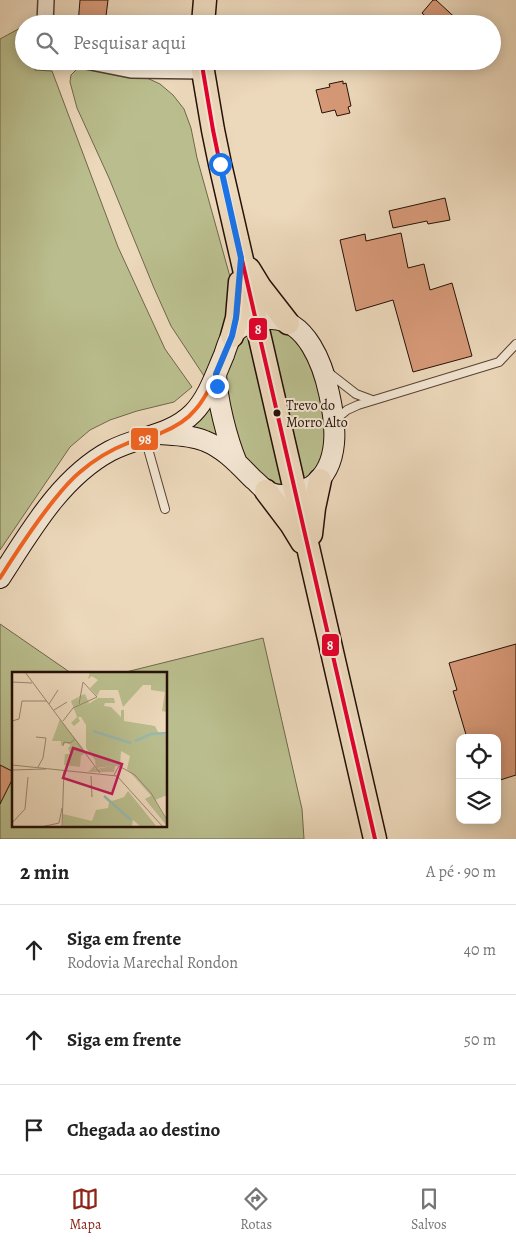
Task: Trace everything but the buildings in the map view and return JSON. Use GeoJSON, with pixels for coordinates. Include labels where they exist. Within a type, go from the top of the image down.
{"type":"FeatureCollection","features":[{"type":"Feature","properties":{"kind":"main road"},"geometry":{"type":"LineString","coordinates":[[204,15],[205,0]]}},
{"type":"Feature","properties":{"kind":"main road"},"geometry":{"type":"LineString","coordinates":[[204,70],[213,130],[241,258],[375,839]]}},
{"type":"Feature","properties":{"kind":"main road"},"geometry":{"type":"LineString","coordinates":[[241,258],[260,287],[288,323]]}},
{"type":"Feature","properties":{"kind":"main road"},"geometry":{"type":"LineString","coordinates":[[0,578],[45,511],[78,473],[111,451],[176,426],[194,412],[216,374],[232,336],[236,318],[241,258]]}},
{"type":"Feature","properties":{"kind":"main road"},"geometry":{"type":"LineString","coordinates":[[232,336],[240,328],[256,321],[264,319],[280,320],[299,331],[308,341],[322,368],[332,409],[335,441],[327,468],[320,480],[314,508],[310,555]]}},
{"type":"Feature","properties":{"kind":"main road"},"geometry":{"type":"LineString","coordinates":[[216,374],[221,407],[238,465]]}},
{"type":"Feature","properties":{"kind":"main road"},"geometry":{"type":"LineString","coordinates":[[152,436],[194,438],[206,441],[225,452],[266,491],[291,524],[310,555]]}},
{"type":"Feature","properties":{"kind":"main road"},"geometry":{"type":"LineString","coordinates":[[266,491],[286,496],[296,494],[320,480]]}},
{"type":"Feature","properties":{"kind":"street"},"geometry":{"type":"LineString","coordinates":[[45,15],[46,0]]}},
{"type":"Feature","properties":{"kind":"lane"},"geometry":{"type":"LineString","coordinates":[[334,421],[347,410],[358,405],[499,362],[516,344]]}},
{"type":"Feature","properties":{"kind":"lane"},"geometry":{"type":"LineString","coordinates":[[322,368],[356,394],[374,400]]}},
{"type":"Feature","properties":{"kind":"lane"},"geometry":{"type":"LineString","coordinates":[[152,436],[165,509]]}},
{"type":"Feature","properties":{"kind":"green space"},"geometry":{"type":"Polygon","coordinates":[[[15,31],[15,70],[52,71],[118,247],[165,349],[192,387],[174,402],[110,420],[90,430],[70,447],[0,550],[0,39],[15,31]]]}},
{"type":"Feature","properties":{"kind":"green space"},"geometry":{"type":"Polygon","coordinates":[[[76,70],[100,70],[147,78],[160,84],[173,95],[184,109],[191,128],[197,158],[232,284],[233,302],[208,382],[171,326],[154,288],[109,178],[77,108],[70,82],[71,75],[76,70]]]}},
{"type":"Feature","properties":{"kind":"green space","name":"Trevo do Morro Alto"},"geometry":{"type":"Polygon","coordinates":[[[274,326],[293,334],[315,363],[329,450],[306,480],[277,487],[179,430],[243,333],[274,326]]]}},
{"type":"Feature","properties":{"kind":"green space"},"geometry":{"type":"Polygon","coordinates":[[[0,624],[70,672],[12,672],[12,826],[168,826],[168,672],[126,672],[263,638],[302,809],[304,839],[0,839],[0,624]]]}},
{"type":"Feature","properties":{"kind":"transit line","name":"8"},"geometry":{"type":"LineString","coordinates":[[203,70],[220,164],[375,839]]}},
{"type":"Feature","properties":{"kind":"transit line","name":"98"},"geometry":{"type":"LineString","coordinates":[[0,578],[40,519],[76,475],[109,452],[128,443],[149,438],[166,431],[192,414],[208,392],[231,339],[237,317],[241,272]]}},
{"type":"Feature","properties":{"kind":"place","name":"Trevo do Morro Alto"},"geometry":{"type":"Point","coordinates":[277,413]}},
{"type":"Feature","properties":{"kind":"route"},"geometry":{"type":"LineString","coordinates":[[217,386],[216,374],[232,336],[236,318],[241,258],[220,164]]}}]}
